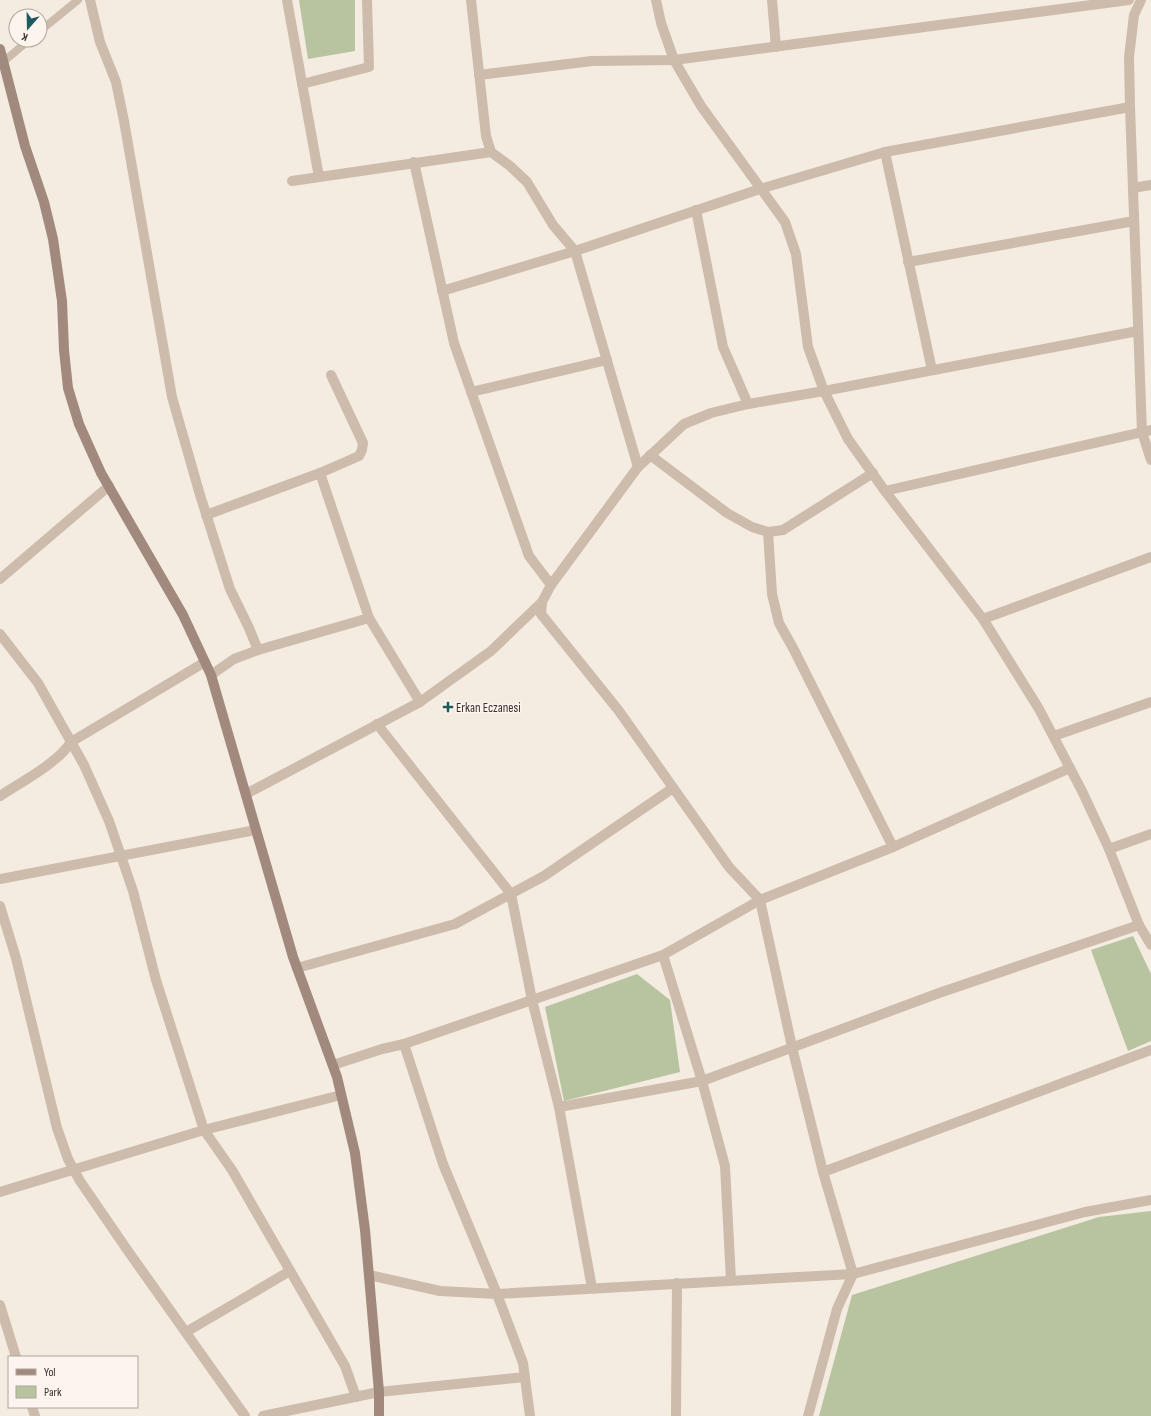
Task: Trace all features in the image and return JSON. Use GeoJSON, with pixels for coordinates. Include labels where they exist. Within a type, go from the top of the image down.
{"type":"FeatureCollection","features":[{"type":"Feature","properties":{"kind":"main road"},"geometry":{"type":"LineString","coordinates":[[0,49],[1,63],[25,146],[44,202],[53,239],[62,301],[64,350],[68,388],[78,424],[109,486],[183,615],[211,676],[297,968],[332,1065],[341,1096],[355,1153],[379,1392],[379,1416]]}},
{"type":"Feature","properties":{"kind":"street"},"geometry":{"type":"LineString","coordinates":[[90,0],[100,42],[116,82],[172,397],[206,514],[230,589],[250,628],[258,650]]}},
{"type":"Feature","properties":{"kind":"street"},"geometry":{"type":"LineString","coordinates":[[287,0],[319,177]]}},
{"type":"Feature","properties":{"kind":"street"},"geometry":{"type":"LineString","coordinates":[[302,84],[369,67],[367,0]]}},
{"type":"Feature","properties":{"kind":"street"},"geometry":{"type":"LineString","coordinates":[[472,0],[486,136],[492,152],[527,182],[553,225],[575,251],[638,467]]}},
{"type":"Feature","properties":{"kind":"street"},"geometry":{"type":"LineString","coordinates":[[656,0],[661,23],[674,60],[700,106],[785,222],[796,254],[808,347],[824,391],[848,439],[885,491],[983,619],[1039,709],[1070,768],[1108,849],[1140,925],[1151,945]]}},
{"type":"Feature","properties":{"kind":"street"},"geometry":{"type":"LineString","coordinates":[[772,0],[776,47]]}},
{"type":"Feature","properties":{"kind":"street"},"geometry":{"type":"LineString","coordinates":[[479,75],[592,61],[674,60],[1129,0]]}},
{"type":"Feature","properties":{"kind":"street"},"geometry":{"type":"LineString","coordinates":[[1141,0],[1134,15],[1129,57],[1130,107],[1138,331],[1146,431],[1151,460]]}},
{"type":"Feature","properties":{"kind":"street"},"geometry":{"type":"LineString","coordinates":[[442,291],[575,251],[760,189],[885,152],[1130,107]]}},
{"type":"Feature","properties":{"kind":"street"},"geometry":{"type":"LineString","coordinates":[[292,180],[492,152]]}},
{"type":"Feature","properties":{"kind":"street"},"geometry":{"type":"LineString","coordinates":[[885,152],[932,370]]}},
{"type":"Feature","properties":{"kind":"street"},"geometry":{"type":"LineString","coordinates":[[414,162],[454,343],[529,556],[551,586]]}},
{"type":"Feature","properties":{"kind":"street"},"geometry":{"type":"LineString","coordinates":[[1133,188],[1151,185]]}},
{"type":"Feature","properties":{"kind":"street"},"geometry":{"type":"LineString","coordinates":[[696,210],[723,347],[748,404]]}},
{"type":"Feature","properties":{"kind":"street"},"geometry":{"type":"LineString","coordinates":[[908,262],[1134,221]]}},
{"type":"Feature","properties":{"kind":"street"},"geometry":{"type":"LineString","coordinates":[[246,794],[420,702],[491,651],[542,602],[551,586],[638,467],[684,424],[711,413],[748,404],[824,391],[1138,331]]}},
{"type":"Feature","properties":{"kind":"street"},"geometry":{"type":"LineString","coordinates":[[471,392],[607,360]]}},
{"type":"Feature","properties":{"kind":"street"},"geometry":{"type":"LineString","coordinates":[[206,514],[320,474],[359,456],[363,443],[331,375]]}},
{"type":"Feature","properties":{"kind":"street"},"geometry":{"type":"LineString","coordinates":[[885,491],[1146,431]]}},
{"type":"Feature","properties":{"kind":"street"},"geometry":{"type":"LineString","coordinates":[[650,455],[726,513],[752,527],[768,532],[783,530],[872,473]]}},
{"type":"Feature","properties":{"kind":"street"},"geometry":{"type":"LineString","coordinates":[[320,474],[369,618],[420,702]]}},
{"type":"Feature","properties":{"kind":"street"},"geometry":{"type":"LineString","coordinates":[[0,579],[109,486]]}},
{"type":"Feature","properties":{"kind":"street"},"geometry":{"type":"LineString","coordinates":[[768,532],[772,594],[779,623],[793,648],[892,848]]}},
{"type":"Feature","properties":{"kind":"street"},"geometry":{"type":"LineString","coordinates":[[983,619],[1151,557]]}},
{"type":"Feature","properties":{"kind":"street"},"geometry":{"type":"LineString","coordinates":[[542,602],[541,614],[619,712],[729,867],[760,900],[792,1048],[823,1172],[853,1274],[837,1309],[808,1416]]}},
{"type":"Feature","properties":{"kind":"street"},"geometry":{"type":"LineString","coordinates":[[211,676],[234,659],[258,650],[369,618]]}},
{"type":"Feature","properties":{"kind":"street"},"geometry":{"type":"LineString","coordinates":[[0,634],[38,683],[84,765],[109,821],[133,891],[156,980],[204,1130],[232,1170],[345,1366],[356,1397]]}},
{"type":"Feature","properties":{"kind":"street"},"geometry":{"type":"LineString","coordinates":[[0,796],[65,752],[71,742],[205,662]]}},
{"type":"Feature","properties":{"kind":"street"},"geometry":{"type":"LineString","coordinates":[[1054,736],[1151,702]]}},
{"type":"Feature","properties":{"kind":"street"},"geometry":{"type":"LineString","coordinates":[[377,724],[511,894],[532,1000],[559,1107],[592,1288]]}},
{"type":"Feature","properties":{"kind":"street"},"geometry":{"type":"LineString","coordinates":[[332,1065],[382,1049],[404,1044],[664,955],[760,900],[892,848],[1070,768]]}},
{"type":"Feature","properties":{"kind":"street"},"geometry":{"type":"LineString","coordinates":[[297,968],[455,924],[544,876],[673,788]]}},
{"type":"Feature","properties":{"kind":"street"},"geometry":{"type":"LineString","coordinates":[[0,879],[256,830]]}},
{"type":"Feature","properties":{"kind":"street"},"geometry":{"type":"LineString","coordinates":[[1108,849],[1151,834]]}},
{"type":"Feature","properties":{"kind":"street"},"geometry":{"type":"LineString","coordinates":[[0,906],[16,958],[57,1128],[68,1159],[119,1238],[245,1416]]}},
{"type":"Feature","properties":{"kind":"street"},"geometry":{"type":"LineString","coordinates":[[559,1107],[702,1081],[939,993],[1140,925]]}},
{"type":"Feature","properties":{"kind":"street"},"geometry":{"type":"LineString","coordinates":[[664,955],[726,1166],[731,1280]]}},
{"type":"Feature","properties":{"kind":"street"},"geometry":{"type":"LineString","coordinates":[[404,1044],[443,1164],[497,1294],[523,1363],[530,1416]]}},
{"type":"Feature","properties":{"kind":"street"},"geometry":{"type":"LineString","coordinates":[[823,1172],[1151,1050]]}},
{"type":"Feature","properties":{"kind":"street"},"geometry":{"type":"LineString","coordinates":[[0,1192],[204,1130],[341,1096]]}},
{"type":"Feature","properties":{"kind":"street"},"geometry":{"type":"LineString","coordinates":[[368,1275],[440,1291],[497,1294],[853,1274],[1085,1212],[1151,1200]]}},
{"type":"Feature","properties":{"kind":"street"},"geometry":{"type":"LineString","coordinates":[[186,1332],[290,1271]]}},
{"type":"Feature","properties":{"kind":"street"},"geometry":{"type":"LineString","coordinates":[[676,1416],[677,1283]]}},
{"type":"Feature","properties":{"kind":"street"},"geometry":{"type":"LineString","coordinates":[[0,1305],[16,1356]]}},
{"type":"Feature","properties":{"kind":"street"},"geometry":{"type":"LineString","coordinates":[[264,1416],[379,1392],[525,1377]]}},
{"type":"Feature","properties":{"kind":"lane"},"geometry":{"type":"LineString","coordinates":[[48,24],[78,0]]}},
{"type":"Feature","properties":{"kind":"lane"},"geometry":{"type":"LineString","coordinates":[[1,63],[19,48]]}},
{"type":"Feature","properties":{"kind":"green space"},"geometry":{"type":"Polygon","coordinates":[[[299,0],[355,0],[355,51],[308,59],[299,0]]]}},
{"type":"Feature","properties":{"kind":"green space"},"geometry":{"type":"Polygon","coordinates":[[[1133,936],[1151,974],[1151,1041],[1128,1051],[1091,950],[1133,936]]]}},
{"type":"Feature","properties":{"kind":"green space"},"geometry":{"type":"Polygon","coordinates":[[[637,974],[670,1000],[680,1072],[564,1101],[545,1007],[637,974]]]}},
{"type":"Feature","properties":{"kind":"green space"},"geometry":{"type":"Polygon","coordinates":[[[1151,1211],[1151,1416],[819,1416],[852,1295],[1099,1217],[1151,1211]]]}},
{"type":"Feature","properties":{"kind":"place","name":"Erkan Eczanesi"},"geometry":{"type":"Point","coordinates":[448,707]}}]}
